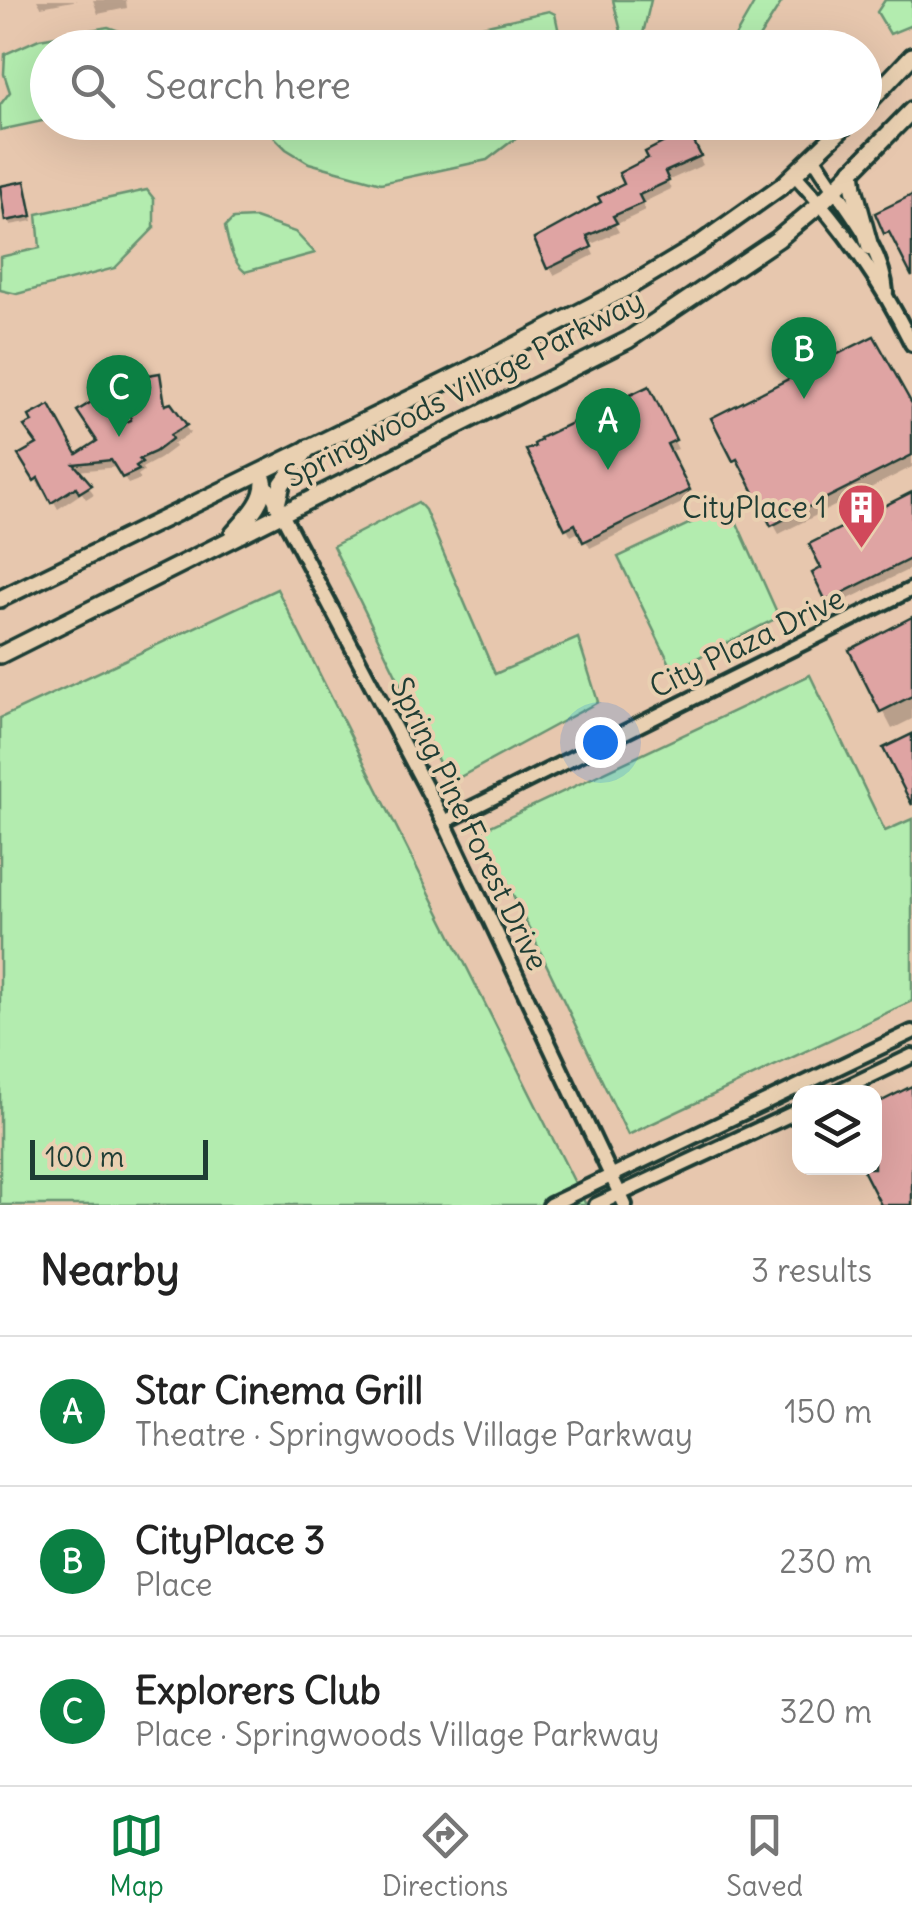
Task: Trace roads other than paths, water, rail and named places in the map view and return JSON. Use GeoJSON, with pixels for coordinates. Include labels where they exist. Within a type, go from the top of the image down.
{"type":"FeatureCollection","features":[{"type":"Feature","properties":{"kind":"main road"},"geometry":{"type":"LineString","coordinates":[[882,88],[912,56]]}},
{"type":"Feature","properties":{"kind":"main road","name":"Springwoods Village Parkway"},"geometry":{"type":"LineString","coordinates":[[0,655],[228,541],[279,509],[628,340],[778,240],[821,203],[912,110]]}},
{"type":"Feature","properties":{"kind":"main road","name":"Springwoods Village Parkway"},"geometry":{"type":"LineString","coordinates":[[0,598],[262,475],[311,445],[463,373],[632,285],[696,246],[796,175],[831,140]]}},
{"type":"Feature","properties":{"kind":"main road"},"geometry":{"type":"LineString","coordinates":[[852,170],[870,247]]}},
{"type":"Feature","properties":{"kind":"main road"},"geometry":{"type":"LineString","coordinates":[[279,509],[282,484],[311,445]]}},
{"type":"Feature","properties":{"kind":"main road"},"geometry":{"type":"LineString","coordinates":[[228,541],[260,502],[265,491],[262,475]]}},
{"type":"Feature","properties":{"kind":"street"},"geometry":{"type":"LineString","coordinates":[[814,157],[870,247],[886,280],[886,292]]}},
{"type":"Feature","properties":{"kind":"street"},"geometry":{"type":"LineString","coordinates":[[796,175],[848,234],[886,292],[912,344]]}},
{"type":"Feature","properties":{"kind":"street","name":"Spring Pine Forest Drive"},"geometry":{"type":"LineString","coordinates":[[262,475],[444,822],[622,1199]]}},
{"type":"Feature","properties":{"kind":"street","name":"City Plaza Drive"},"geometry":{"type":"LineString","coordinates":[[444,822],[912,589]]}},
{"type":"Feature","properties":{"kind":"street"},"geometry":{"type":"LineString","coordinates":[[817,1085],[912,1032]]}},
{"type":"Feature","properties":{"kind":"street"},"geometry":{"type":"LineString","coordinates":[[852,1085],[912,1056]]}},
{"type":"Feature","properties":{"kind":"street"},"geometry":{"type":"LineString","coordinates":[[550,1205],[792,1096]]}},
{"type":"Feature","properties":{"kind":"street"},"geometry":{"type":"LineString","coordinates":[[596,1205],[622,1199],[792,1114]]}},
{"type":"Feature","properties":{"kind":"place","name":"CityPlace 3"},"geometry":{"type":"Point","coordinates":[804,399]}},
{"type":"Feature","properties":{"kind":"place","name":"Explorers Club"},"geometry":{"type":"Point","coordinates":[119,437]}},
{"type":"Feature","properties":{"kind":"place","name":"Star Cinema Grill"},"geometry":{"type":"Point","coordinates":[608,470]}},
{"type":"Feature","properties":{"kind":"place","name":"CityPlace 1"},"geometry":{"type":"Point","coordinates":[862,550]}}]}
